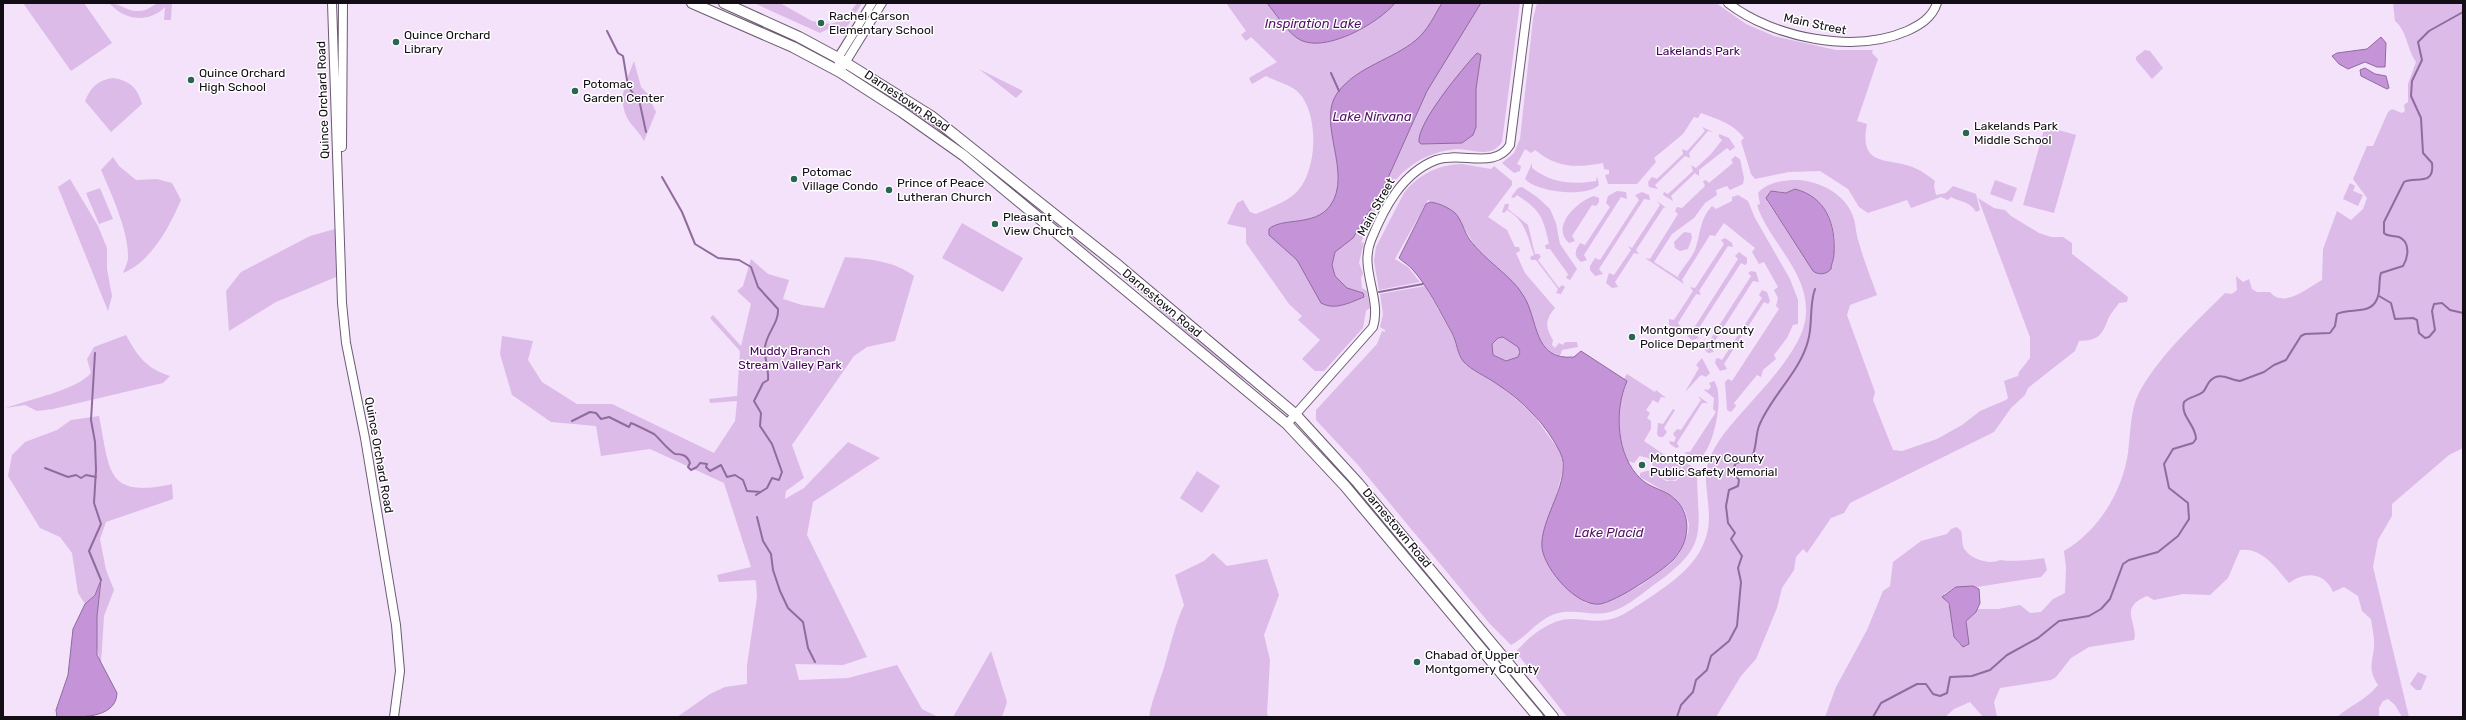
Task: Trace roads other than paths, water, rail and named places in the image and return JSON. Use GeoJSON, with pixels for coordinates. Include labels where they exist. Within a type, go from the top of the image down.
{"type":"FeatureCollection","features":[{"type":"Feature","properties":{"kind":"main road","name":"Darnestown Road"},"geometry":{"type":"LineString","coordinates":[[692,3],[793,47],[840,72],[902,112],[963,155],[1287,424],[1345,486],[1538,717]]}},
{"type":"Feature","properties":{"kind":"main road","name":"Darnestown Road"},"geometry":{"type":"LineString","coordinates":[[724,3],[798,37],[842,60],[931,116],[1119,266],[1295,414],[1358,483],[1553,717]]}},
{"type":"Feature","properties":{"kind":"street","name":"Quince Orchard Road"},"geometry":{"type":"LineString","coordinates":[[332,3],[341,289],[346,343],[365,438],[400,656],[394,717]]}},
{"type":"Feature","properties":{"kind":"street","name":"Quince Orchard Road"},"geometry":{"type":"LineString","coordinates":[[339,196],[344,112],[342,3]]}},
{"type":"Feature","properties":{"kind":"street"},"geometry":{"type":"LineString","coordinates":[[840,72],[842,60],[872,3]]}},
{"type":"Feature","properties":{"kind":"street"},"geometry":{"type":"LineString","coordinates":[[842,60],[882,3]]}},
{"type":"Feature","properties":{"kind":"street","name":"Main Street"},"geometry":{"type":"LineString","coordinates":[[1287,424],[1373,327],[1375,314],[1367,266],[1368,247],[1401,184],[1414,172],[1437,160],[1455,156],[1490,159],[1498,157],[1508,148],[1512,136],[1525,17],[1528,3]]}},
{"type":"Feature","properties":{"kind":"street","name":"Main Street"},"geometry":{"type":"LineString","coordinates":[[1728,3],[1750,17],[1776,28],[1827,41],[1850,43],[1880,41],[1911,29],[1932,14],[1937,3]]}},
{"type":"Feature","properties":{"kind":"water","name":"Inspiration Lake"},"geometry":{"type":"Polygon","coordinates":[[[1267,3],[1395,3],[1387,11],[1364,28],[1335,40],[1321,43],[1308,42],[1297,38],[1285,26],[1267,3]]]}},
{"type":"Feature","properties":{"kind":"water","name":"Lake Nirvana"},"geometry":{"type":"Polygon","coordinates":[[[1442,3],[1481,3],[1427,91],[1383,189],[1353,238],[1335,252],[1332,265],[1335,276],[1347,288],[1363,293],[1364,297],[1343,305],[1326,305],[1321,303],[1297,260],[1269,235],[1269,229],[1282,223],[1316,217],[1330,206],[1336,193],[1338,178],[1330,118],[1332,104],[1338,92],[1346,83],[1365,69],[1407,47],[1416,40],[1427,27],[1442,3]]]}},
{"type":"Feature","properties":{"kind":"water"},"geometry":{"type":"Polygon","coordinates":[[[2381,37],[2386,43],[2385,67],[2377,67],[2365,62],[2348,69],[2339,64],[2332,56],[2337,53],[2367,49],[2381,37]]]}},
{"type":"Feature","properties":{"kind":"water"},"geometry":{"type":"Polygon","coordinates":[[[1477,53],[1481,55],[1476,89],[1476,127],[1473,135],[1462,143],[1421,144],[1419,142],[1420,133],[1433,109],[1477,53]]]}},
{"type":"Feature","properties":{"kind":"water"},"geometry":{"type":"Polygon","coordinates":[[[2365,68],[2375,74],[2386,76],[2389,88],[2387,89],[2361,76],[2360,70],[2365,68]]]}},
{"type":"Feature","properties":{"kind":"water"},"geometry":{"type":"Polygon","coordinates":[[[1795,189],[1814,198],[1827,213],[1831,222],[1834,256],[1831,269],[1824,273],[1820,274],[1813,271],[1766,198],[1771,191],[1786,193],[1795,189]]]}},
{"type":"Feature","properties":{"kind":"water","name":"Lake Placid"},"geometry":{"type":"Polygon","coordinates":[[[1430,202],[1436,203],[1455,213],[1468,237],[1476,247],[1512,281],[1523,295],[1539,336],[1544,345],[1551,352],[1560,356],[1574,357],[1581,351],[1627,381],[1620,405],[1619,419],[1622,446],[1626,458],[1644,482],[1670,495],[1677,502],[1683,509],[1687,526],[1683,544],[1673,560],[1649,578],[1617,598],[1600,604],[1582,600],[1564,585],[1549,566],[1544,557],[1542,537],[1560,487],[1563,474],[1563,463],[1560,452],[1548,432],[1525,406],[1507,391],[1471,368],[1463,361],[1459,355],[1452,333],[1429,292],[1413,270],[1399,258],[1426,204],[1430,202]],[[1503,337],[1498,338],[1492,344],[1493,355],[1506,361],[1518,357],[1520,352],[1518,347],[1503,337]]]}},
{"type":"Feature","properties":{"kind":"water"},"geometry":{"type":"Polygon","coordinates":[[[101,580],[97,616],[97,655],[117,693],[115,702],[110,708],[94,715],[85,717],[57,717],[56,710],[68,675],[73,629],[85,604],[95,595],[101,580]]]}},
{"type":"Feature","properties":{"kind":"water"},"geometry":{"type":"Polygon","coordinates":[[[1973,586],[1979,589],[1980,603],[1976,612],[1966,621],[1969,644],[1963,647],[1954,637],[1949,603],[1942,597],[1956,587],[1973,586]]]}},
{"type":"Feature","properties":{"kind":"waterway"},"geometry":{"type":"LineString","coordinates":[[1873,717],[1881,703],[1917,684],[1926,684],[1933,694],[1940,696],[1947,693],[1950,677],[1972,676],[1990,670],[2007,655],[2038,638],[2059,621],[2089,616],[2101,609],[2110,599],[2123,564],[2129,560],[2158,552],[2178,536],[2189,519],[2188,503],[2169,488],[2164,464],[2173,449],[2193,443],[2196,439],[2194,429],[2184,412],[2184,402],[2203,392],[2210,381],[2214,378],[2221,376],[2240,381],[2264,372],[2274,365],[2286,360],[2301,336],[2305,334],[2330,333],[2335,326],[2337,314],[2369,308],[2374,304],[2378,296],[2381,273],[2403,266],[2407,255],[2407,246],[2403,239],[2384,233],[2384,222],[2404,182],[2408,180],[2427,178],[2432,170],[2432,163],[2423,153],[2421,118],[2411,96],[2412,81],[2422,60],[2418,42],[2429,31],[2463,12]]}},
{"type":"Feature","properties":{"kind":"waterway"},"geometry":{"type":"LineString","coordinates":[[607,31],[618,53],[623,56],[628,86],[640,104],[646,132]]}},
{"type":"Feature","properties":{"kind":"waterway"},"geometry":{"type":"LineString","coordinates":[[1331,73],[1339,91]]}},
{"type":"Feature","properties":{"kind":"waterway"},"geometry":{"type":"LineString","coordinates":[[662,177],[682,212],[695,244],[718,258],[739,260],[751,267],[758,287],[778,309],[777,319],[765,347],[768,380],[763,383],[754,401],[761,413],[760,426],[772,444],[782,472],[779,480],[772,478],[767,488],[756,495]]}},
{"type":"Feature","properties":{"kind":"waterway"},"geometry":{"type":"LineString","coordinates":[[1379,292],[1423,284]]}},
{"type":"Feature","properties":{"kind":"waterway"},"geometry":{"type":"LineString","coordinates":[[1677,717],[1681,705],[1693,692],[1696,680],[1707,670],[1711,656],[1729,641],[1737,626],[1741,582],[1738,568],[1742,556],[1731,539],[1735,533],[1728,523],[1726,506],[1729,490],[1738,486],[1739,480],[1735,474],[1734,467],[1736,463],[1751,459],[1759,426],[1764,415],[1799,363],[1808,341],[1812,301],[1815,289]]}},
{"type":"Feature","properties":{"kind":"waterway"},"geometry":{"type":"LineString","coordinates":[[2379,296],[2391,303],[2395,319],[2413,318],[2417,320],[2419,333],[2425,338],[2429,337],[2435,330],[2432,311],[2434,304],[2442,303],[2450,310],[2463,313]]}},
{"type":"Feature","properties":{"kind":"waterway"},"geometry":{"type":"LineString","coordinates":[[95,353],[91,420],[95,442],[96,470],[94,503],[101,524],[89,551],[101,580]]}},
{"type":"Feature","properties":{"kind":"waterway"},"geometry":{"type":"LineString","coordinates":[[572,421],[590,412],[596,413],[601,419],[609,417],[629,427],[631,423],[654,434],[675,454],[686,457],[689,460],[690,463],[688,467],[691,470],[697,467],[700,463],[707,464],[706,467],[710,471],[721,465],[727,477],[735,475],[743,480],[747,491],[761,492]]}},
{"type":"Feature","properties":{"kind":"waterway"},"geometry":{"type":"LineString","coordinates":[[45,468],[68,477],[76,475],[81,478],[86,475],[96,477]]}},
{"type":"Feature","properties":{"kind":"waterway"},"geometry":{"type":"LineString","coordinates":[[757,517],[763,541],[771,554],[773,570],[780,591],[788,608],[803,622],[808,648],[815,662]]}},
{"type":"Feature","properties":{"kind":"place","name":"Rachel Carson Elementary School"},"geometry":{"type":"Point","coordinates":[821,23]}},
{"type":"Feature","properties":{"kind":"place","name":"Quince Orchard Library"},"geometry":{"type":"Point","coordinates":[396,42]}},
{"type":"Feature","properties":{"kind":"place","name":"Quince Orchard High School"},"geometry":{"type":"Point","coordinates":[191,80]}},
{"type":"Feature","properties":{"kind":"place","name":"Potomac Garden Center"},"geometry":{"type":"Point","coordinates":[575,91]}},
{"type":"Feature","properties":{"kind":"place","name":"Lakelands Park Middle School"},"geometry":{"type":"Point","coordinates":[1966,133]}},
{"type":"Feature","properties":{"kind":"place","name":"Potomac Village Condo"},"geometry":{"type":"Point","coordinates":[794,179]}},
{"type":"Feature","properties":{"kind":"place","name":"Prince of Peace Lutheran Church"},"geometry":{"type":"Point","coordinates":[889,190]}},
{"type":"Feature","properties":{"kind":"place","name":"Pleasant View Church"},"geometry":{"type":"Point","coordinates":[995,224]}},
{"type":"Feature","properties":{"kind":"place","name":"Montgomery County Police Department"},"geometry":{"type":"Point","coordinates":[1632,337]}},
{"type":"Feature","properties":{"kind":"place","name":"Montgomery County Public Safety Memorial"},"geometry":{"type":"Point","coordinates":[1642,465]}},
{"type":"Feature","properties":{"kind":"place","name":"Chabad of Upper Montgomery County"},"geometry":{"type":"Point","coordinates":[1417,662]}},
{"type":"Feature","properties":{"kind":"park label","name":"Lakelands Park"},"geometry":{"type":"Point","coordinates":[1698,51]}},
{"type":"Feature","properties":{"kind":"park label","name":"Muddy Branch Stream Valley Park"},"geometry":{"type":"Point","coordinates":[790,358]}}]}
